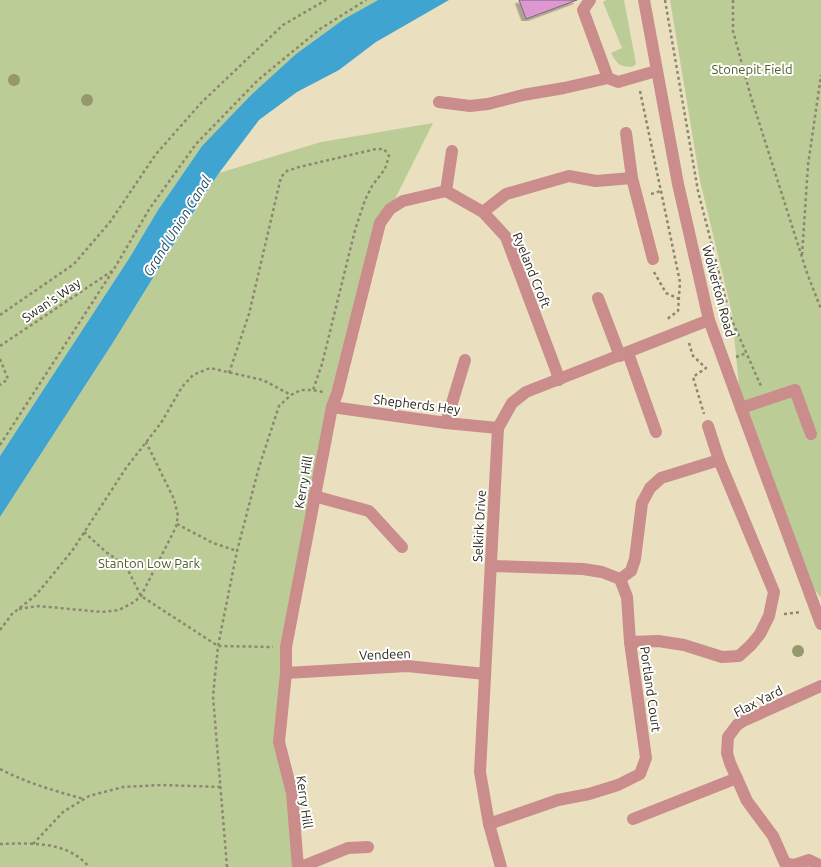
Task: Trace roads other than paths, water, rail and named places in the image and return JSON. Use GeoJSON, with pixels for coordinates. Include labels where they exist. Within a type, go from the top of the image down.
{"type":"FeatureCollection","features":[{"type":"Feature","properties":{"kind":"street"},"geometry":{"type":"LineString","coordinates":[[590,0],[583,10],[608,78]]}},
{"type":"Feature","properties":{"kind":"street","name":"Wolverton Road"},"geometry":{"type":"LineString","coordinates":[[644,0],[678,184],[710,320],[821,624]]}},
{"type":"Feature","properties":{"kind":"street"},"geometry":{"type":"LineString","coordinates":[[439,102],[470,106],[488,104],[608,78],[618,82],[656,71]]}},
{"type":"Feature","properties":{"kind":"street"},"geometry":{"type":"LineString","coordinates":[[626,133],[632,178],[653,259]]}},
{"type":"Feature","properties":{"kind":"street"},"geometry":{"type":"LineString","coordinates":[[452,151],[446,191],[483,212],[506,194],[569,176],[596,181],[632,178]]}},
{"type":"Feature","properties":{"kind":"street","name":"Kerry Hill"},"geometry":{"type":"LineString","coordinates":[[298,867],[292,793],[280,742],[286,673],[286,647],[332,407],[337,394],[380,223],[390,209],[403,201],[446,191]]}},
{"type":"Feature","properties":{"kind":"street","name":"Ryeland Croft"},"geometry":{"type":"LineString","coordinates":[[483,212],[506,237],[559,380]]}},
{"type":"Feature","properties":{"kind":"street"},"geometry":{"type":"LineString","coordinates":[[598,298],[624,355],[656,432]]}},
{"type":"Feature","properties":{"kind":"street","name":"Selkirk Drive"},"geometry":{"type":"LineString","coordinates":[[501,867],[489,824],[480,772],[498,428],[512,403],[526,392],[624,355],[710,320]]}},
{"type":"Feature","properties":{"kind":"street"},"geometry":{"type":"LineString","coordinates":[[446,423],[465,360]]}},
{"type":"Feature","properties":{"kind":"street"},"geometry":{"type":"LineString","coordinates":[[741,408],[795,390],[811,434]]}},
{"type":"Feature","properties":{"kind":"street","name":"Shepherds Hey"},"geometry":{"type":"LineString","coordinates":[[332,407],[446,423],[498,428]]}},
{"type":"Feature","properties":{"kind":"street"},"geometry":{"type":"LineString","coordinates":[[630,642],[658,641],[684,645],[722,656],[739,656],[760,634],[769,616],[774,592],[719,460],[708,426]]}},
{"type":"Feature","properties":{"kind":"street"},"geometry":{"type":"LineString","coordinates":[[491,566],[582,569],[602,572],[620,579],[631,571],[636,559],[642,503],[650,488],[661,478],[719,460]]}},
{"type":"Feature","properties":{"kind":"street"},"geometry":{"type":"LineString","coordinates":[[314,496],[369,510],[402,547]]}},
{"type":"Feature","properties":{"kind":"street","name":"Portland Court"},"geometry":{"type":"LineString","coordinates":[[489,824],[558,800],[589,794],[618,785],[640,774],[646,758],[630,642],[626,597],[620,579]]}},
{"type":"Feature","properties":{"kind":"street","name":"Vendeen"},"geometry":{"type":"LineString","coordinates":[[286,673],[407,666],[484,674]]}},
{"type":"Feature","properties":{"kind":"street","name":"Flax Yard"},"geometry":{"type":"LineString","coordinates":[[820,867],[818,864],[809,860],[794,865],[785,863],[773,836],[748,801],[730,763],[727,753],[728,737],[732,730],[743,721],[821,686]]}},
{"type":"Feature","properties":{"kind":"street"},"geometry":{"type":"LineString","coordinates":[[633,819],[737,778]]}},
{"type":"Feature","properties":{"kind":"street"},"geometry":{"type":"LineString","coordinates":[[301,867],[348,848],[368,847]]}},
{"type":"Feature","properties":{"kind":"water","name":"Grand Union Canal"},"geometry":{"type":"Polygon","coordinates":[[[378,0],[449,0],[376,42],[339,70],[297,92],[259,120],[219,173],[200,202],[114,341],[0,517],[0,456],[130,257],[158,210],[202,146],[250,96],[296,54],[344,19],[378,0]]]}},
{"type":"Feature","properties":{"kind":"park label","name":"Stonepit Field"},"geometry":{"type":"Point","coordinates":[752,69]}},
{"type":"Feature","properties":{"kind":"park label","name":"Stanton Low Park"},"geometry":{"type":"Point","coordinates":[149,563]}}]}
